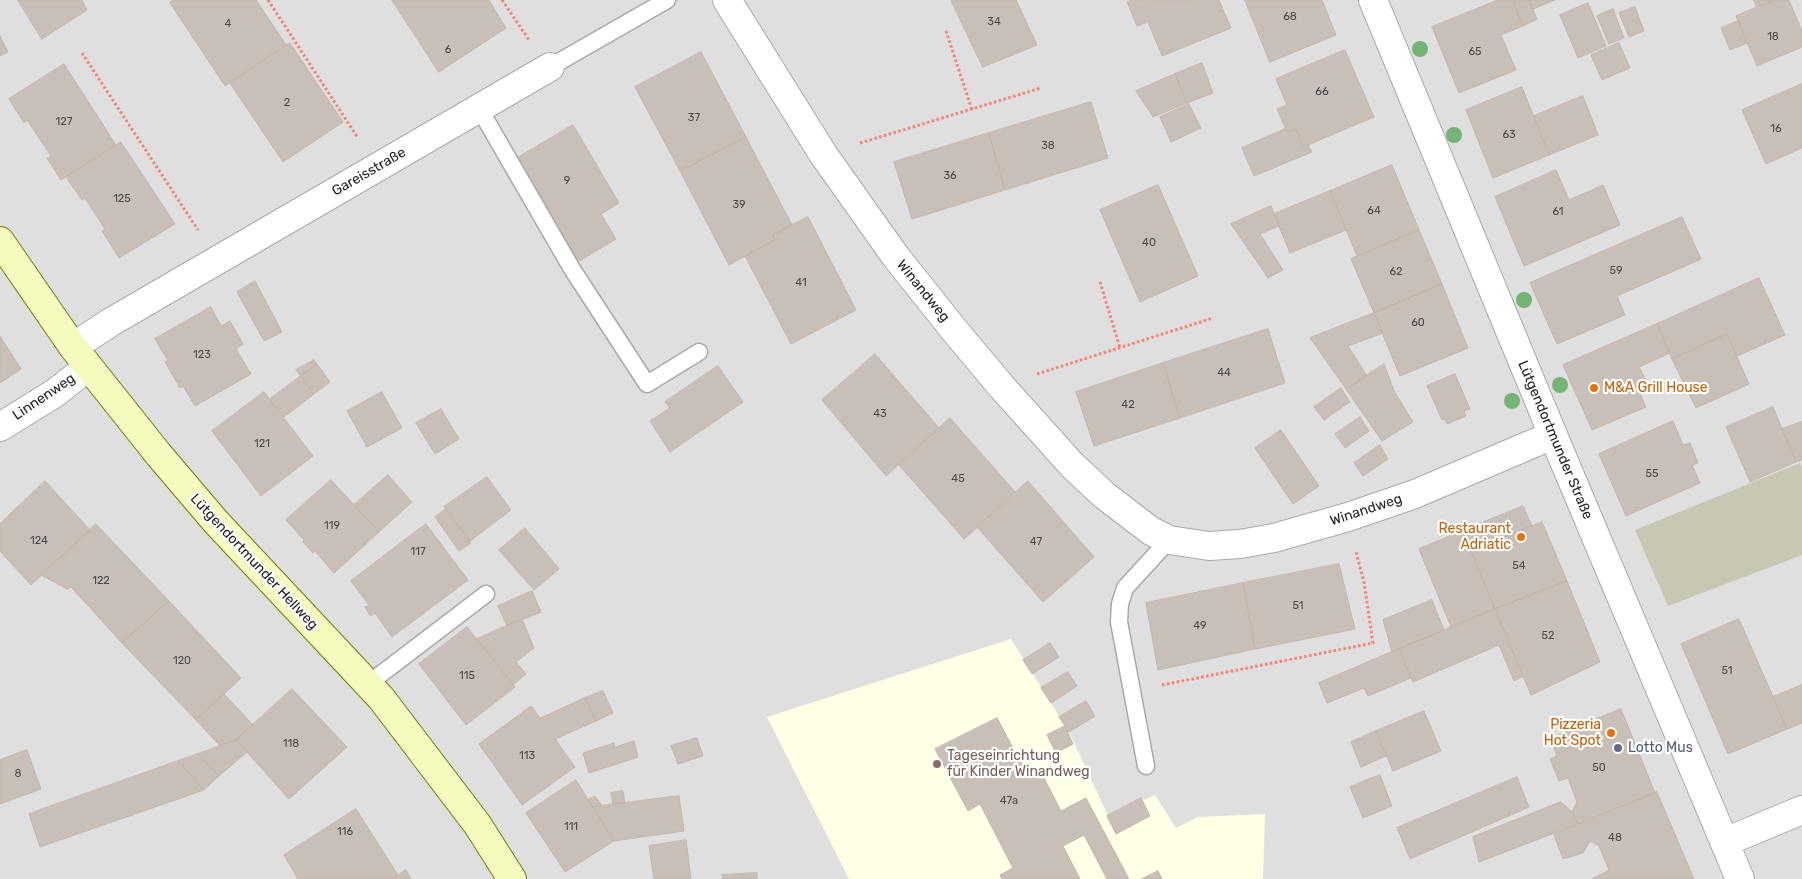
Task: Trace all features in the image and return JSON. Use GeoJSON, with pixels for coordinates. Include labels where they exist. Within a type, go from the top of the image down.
{"type":"FeatureCollection","features":[{"type":"Feature","properties":{"kind":"main road","name":"Lütgendortmunder Hellweg"},"geometry":{"type":"LineString","coordinates":[[0,241],[80,357],[159,455],[216,522],[381,698],[477,824],[512,879]]}},
{"type":"Feature","properties":{"kind":"street","name":"Winandweg"},"geometry":{"type":"LineString","coordinates":[[728,0],[823,154],[896,257],[1001,386],[1072,465],[1104,495],[1151,531],[1169,540],[1209,546],[1240,544],[1274,538],[1348,517],[1415,494],[1553,435]]}},
{"type":"Feature","properties":{"kind":"street","name":"Lütgendortmunder Straße"},"geometry":{"type":"LineString","coordinates":[[1373,0],[1740,879]]}},
{"type":"Feature","properties":{"kind":"street","name":"Gareisstraße"},"geometry":{"type":"LineString","coordinates":[[80,357],[218,260],[548,67]]}},
{"type":"Feature","properties":{"kind":"street","name":"Linnenweg"},"geometry":{"type":"LineString","coordinates":[[0,427],[54,392],[80,357]]}},
{"type":"Feature","properties":{"kind":"street"},"geometry":{"type":"LineString","coordinates":[[1725,842],[1802,810]]}},
{"type":"Feature","properties":{"kind":"lane","name":"Gareisstraße"},"geometry":{"type":"LineString","coordinates":[[548,67],[667,0]]}},
{"type":"Feature","properties":{"kind":"lane"},"geometry":{"type":"LineString","coordinates":[[479,108],[572,269],[647,384],[699,352]]}},
{"type":"Feature","properties":{"kind":"lane"},"geometry":{"type":"LineString","coordinates":[[1146,766],[1119,622],[1120,604],[1125,588],[1169,540]]}},
{"type":"Feature","properties":{"kind":"lane"},"geometry":{"type":"LineString","coordinates":[[368,684],[486,594]]}},
{"type":"Feature","properties":{"kind":"path"},"geometry":{"type":"LineString","coordinates":[[268,0],[378,168]]}},
{"type":"Feature","properties":{"kind":"path"},"geometry":{"type":"LineString","coordinates":[[502,0],[548,67]]}},
{"type":"Feature","properties":{"kind":"path"},"geometry":{"type":"LineString","coordinates":[[946,31],[972,110]]}},
{"type":"Feature","properties":{"kind":"path"},"geometry":{"type":"LineString","coordinates":[[82,54],[218,260]]}},
{"type":"Feature","properties":{"kind":"path"},"geometry":{"type":"LineString","coordinates":[[823,154],[1041,88]]}},
{"type":"Feature","properties":{"kind":"path"},"geometry":{"type":"LineString","coordinates":[[1100,282],[1120,348]]}},
{"type":"Feature","properties":{"kind":"path"},"geometry":{"type":"LineString","coordinates":[[1001,386],[1213,318]]}},
{"type":"Feature","properties":{"kind":"path"},"geometry":{"type":"LineString","coordinates":[[1132,692],[1373,643],[1364,582],[1348,517]]}},
{"type":"Feature","properties":{"kind":"shaded area"},"geometry":{"type":"Polygon","coordinates":[[[0,0],[1802,0],[1802,879],[0,879],[0,0]]]}},
{"type":"Feature","properties":{"kind":"shaded area"},"geometry":{"type":"Polygon","coordinates":[[[1800,463],[1802,467],[1802,555],[1668,606],[1635,530],[1800,463]]]}},
{"type":"Feature","properties":{"kind":"shaded area","name":"Tageseinrichtung für Kinder Winandweg"},"geometry":{"type":"Polygon","coordinates":[[[1011,639],[1069,732],[1116,833],[1150,816],[1142,801],[1155,795],[1176,828],[1198,817],[1265,814],[1263,879],[849,879],[767,717],[1011,639]]]}},
{"type":"Feature","properties":{"kind":"building"},"geometry":{"type":"Polygon","coordinates":[[[18,0],[82,0],[87,10],[42,39],[18,0]]]}},
{"type":"Feature","properties":{"kind":"building"},"geometry":{"type":"Polygon","coordinates":[[[174,0],[256,0],[286,45],[225,86],[170,3],[174,0]]]}},
{"type":"Feature","properties":{"kind":"building"},"geometry":{"type":"Polygon","coordinates":[[[392,0],[489,0],[506,28],[439,72],[392,0]]]}},
{"type":"Feature","properties":{"kind":"building"},"geometry":{"type":"Polygon","coordinates":[[[951,0],[1016,0],[1037,45],[983,67],[951,0]]]}},
{"type":"Feature","properties":{"kind":"building"},"geometry":{"type":"Polygon","coordinates":[[[1131,0],[1219,0],[1231,28],[1162,56],[1148,22],[1137,26],[1127,2],[1131,0]]]}},
{"type":"Feature","properties":{"kind":"building"},"geometry":{"type":"Polygon","coordinates":[[[1245,0],[1322,0],[1336,35],[1270,62],[1245,0]]]}},
{"type":"Feature","properties":{"kind":"building"},"geometry":{"type":"Polygon","coordinates":[[[1498,0],[1513,0],[1523,26],[1501,35],[1516,70],[1459,93],[1432,27],[1498,0]]]}},
{"type":"Feature","properties":{"kind":"building"},"geometry":{"type":"Polygon","coordinates":[[[1513,0],[1529,0],[1537,19],[1523,26],[1513,0]]]}},
{"type":"Feature","properties":{"kind":"building"},"geometry":{"type":"Polygon","coordinates":[[[1529,0],[1555,0],[1533,9],[1529,0]]]}},
{"type":"Feature","properties":{"kind":"building"},"geometry":{"type":"Polygon","coordinates":[[[1754,0],[1775,0],[1757,7],[1754,0]]]}},
{"type":"Feature","properties":{"kind":"building"},"geometry":{"type":"Polygon","coordinates":[[[1775,0],[1789,0],[1802,31],[1802,47],[1757,66],[1736,16],[1775,0]]]}},
{"type":"Feature","properties":{"kind":"building"},"geometry":{"type":"Polygon","coordinates":[[[1588,3],[1606,46],[1578,58],[1560,15],[1588,3]]]}},
{"type":"Feature","properties":{"kind":"building"},"geometry":{"type":"Polygon","coordinates":[[[1635,7],[1644,31],[1629,37],[1619,13],[1635,7]]]}},
{"type":"Feature","properties":{"kind":"building"},"geometry":{"type":"Polygon","coordinates":[[[1613,9],[1624,38],[1609,44],[1597,16],[1613,9]]]}},
{"type":"Feature","properties":{"kind":"building"},"geometry":{"type":"Polygon","coordinates":[[[1738,21],[1747,43],[1730,50],[1721,28],[1738,21]]]}},
{"type":"Feature","properties":{"kind":"building"},"geometry":{"type":"Polygon","coordinates":[[[0,36],[8,52],[0,56],[0,36]]]}},
{"type":"Feature","properties":{"kind":"building"},"geometry":{"type":"Polygon","coordinates":[[[290,43],[343,122],[283,162],[230,83],[290,43]]]}},
{"type":"Feature","properties":{"kind":"building"},"geometry":{"type":"Polygon","coordinates":[[[1619,43],[1630,68],[1602,80],[1591,55],[1619,43]]]}},
{"type":"Feature","properties":{"kind":"building"},"geometry":{"type":"Polygon","coordinates":[[[1345,50],[1374,117],[1303,147],[1296,129],[1287,132],[1277,109],[1287,105],[1276,79],[1345,50]]]}},
{"type":"Feature","properties":{"kind":"building"},"geometry":{"type":"Polygon","coordinates":[[[701,52],[746,137],[680,171],[635,87],[701,52]]]}},
{"type":"Feature","properties":{"kind":"building"},"geometry":{"type":"Polygon","coordinates":[[[1202,63],[1213,93],[1187,103],[1175,74],[1202,63]]]}},
{"type":"Feature","properties":{"kind":"building"},"geometry":{"type":"Polygon","coordinates":[[[64,64],[116,145],[61,180],[47,158],[51,156],[27,120],[24,123],[9,99],[64,64]]]}},
{"type":"Feature","properties":{"kind":"building"},"geometry":{"type":"Polygon","coordinates":[[[1175,74],[1187,103],[1153,117],[1136,91],[1175,74]]]}},
{"type":"Feature","properties":{"kind":"building"},"geometry":{"type":"Polygon","coordinates":[[[1802,84],[1802,148],[1766,164],[1742,110],[1802,84]]]}},
{"type":"Feature","properties":{"kind":"building"},"geometry":{"type":"Polygon","coordinates":[[[1522,87],[1549,155],[1493,178],[1466,110],[1522,87]]]}},
{"type":"Feature","properties":{"kind":"building"},"geometry":{"type":"Polygon","coordinates":[[[1583,96],[1598,135],[1549,155],[1534,116],[1583,96]]]}},
{"type":"Feature","properties":{"kind":"building"},"geometry":{"type":"Polygon","coordinates":[[[1091,102],[1108,158],[1005,190],[989,133],[1091,102]]]}},
{"type":"Feature","properties":{"kind":"building"},"geometry":{"type":"Polygon","coordinates":[[[1189,104],[1201,128],[1171,142],[1160,117],[1189,104]]]}},
{"type":"Feature","properties":{"kind":"building"},"geometry":{"type":"Polygon","coordinates":[[[573,125],[619,203],[601,214],[616,239],[576,263],[514,160],[573,125]]]}},
{"type":"Feature","properties":{"kind":"building"},"geometry":{"type":"Polygon","coordinates":[[[1285,129],[1287,132],[1296,129],[1303,147],[1308,145],[1312,152],[1254,176],[1242,148],[1285,129]]]}},
{"type":"Feature","properties":{"kind":"building"},"geometry":{"type":"Polygon","coordinates":[[[989,133],[1005,190],[912,219],[894,162],[989,133]]]}},
{"type":"Feature","properties":{"kind":"building"},"geometry":{"type":"Polygon","coordinates":[[[746,137],[792,225],[773,235],[775,240],[729,265],[680,171],[746,137]]]}},
{"type":"Feature","properties":{"kind":"building"},"geometry":{"type":"Polygon","coordinates":[[[121,142],[175,224],[119,258],[102,231],[105,229],[85,198],[82,200],[66,177],[121,142]]]}},
{"type":"Feature","properties":{"kind":"building"},"geometry":{"type":"Polygon","coordinates":[[[1392,165],[1419,230],[1357,256],[1330,191],[1392,165]]]}},
{"type":"Feature","properties":{"kind":"building"},"geometry":{"type":"Polygon","coordinates":[[[1556,170],[1569,200],[1603,185],[1620,225],[1524,266],[1495,197],[1556,170]]]}},
{"type":"Feature","properties":{"kind":"building"},"geometry":{"type":"Polygon","coordinates":[[[1158,185],[1198,276],[1140,302],[1100,210],[1158,185]]]}},
{"type":"Feature","properties":{"kind":"building"},"geometry":{"type":"Polygon","coordinates":[[[1330,191],[1346,230],[1290,253],[1274,214],[1330,191]]]}},
{"type":"Feature","properties":{"kind":"building"},"geometry":{"type":"Polygon","coordinates":[[[1271,206],[1279,226],[1260,234],[1283,270],[1268,278],[1231,224],[1271,206]]]}},
{"type":"Feature","properties":{"kind":"building"},"geometry":{"type":"Polygon","coordinates":[[[808,217],[856,310],[791,344],[745,256],[775,240],[773,235],[808,217]]]}},
{"type":"Feature","properties":{"kind":"building"},"geometry":{"type":"Polygon","coordinates":[[[1682,217],[1701,259],[1617,296],[1625,315],[1557,344],[1530,283],[1682,217]]]}},
{"type":"Feature","properties":{"kind":"building"},"geometry":{"type":"Polygon","coordinates":[[[1419,230],[1442,284],[1374,313],[1351,259],[1419,230]]]}},
{"type":"Feature","properties":{"kind":"building"},"geometry":{"type":"Polygon","coordinates":[[[1759,278],[1785,335],[1737,356],[1727,334],[1672,359],[1657,324],[1759,278]]]}},
{"type":"Feature","properties":{"kind":"building"},"geometry":{"type":"Polygon","coordinates":[[[255,281],[282,332],[264,341],[237,292],[255,281]]]}},
{"type":"Feature","properties":{"kind":"building"},"geometry":{"type":"Polygon","coordinates":[[[1442,284],[1468,348],[1400,376],[1374,313],[1442,284]]]}},
{"type":"Feature","properties":{"kind":"building"},"geometry":{"type":"Polygon","coordinates":[[[211,307],[221,326],[230,321],[243,344],[236,349],[251,374],[195,406],[183,386],[180,388],[165,362],[168,361],[155,339],[211,307]]]}},
{"type":"Feature","properties":{"kind":"building"},"geometry":{"type":"Polygon","coordinates":[[[1374,313],[1383,333],[1348,346],[1367,376],[1346,389],[1310,338],[1374,313]]]}},
{"type":"Feature","properties":{"kind":"building"},"geometry":{"type":"Polygon","coordinates":[[[1657,324],[1670,353],[1639,367],[1649,386],[1639,391],[1646,407],[1592,430],[1563,365],[1657,324]]]}},
{"type":"Feature","properties":{"kind":"building"},"geometry":{"type":"Polygon","coordinates":[[[1268,329],[1285,383],[1180,418],[1163,363],[1268,329]]]}},
{"type":"Feature","properties":{"kind":"building"},"geometry":{"type":"Polygon","coordinates":[[[1727,334],[1749,384],[1696,408],[1672,359],[1727,334]]]}},
{"type":"Feature","properties":{"kind":"building"},"geometry":{"type":"Polygon","coordinates":[[[0,336],[21,369],[0,383],[0,336]]]}},
{"type":"Feature","properties":{"kind":"building"},"geometry":{"type":"Polygon","coordinates":[[[875,354],[939,428],[886,476],[822,400],[875,354]]]}},
{"type":"Feature","properties":{"kind":"building"},"geometry":{"type":"Polygon","coordinates":[[[314,360],[317,364],[301,376],[296,370],[314,360]]]}},
{"type":"Feature","properties":{"kind":"building"},"geometry":{"type":"Polygon","coordinates":[[[1163,363],[1180,418],[1094,446],[1076,392],[1163,363]]]}},
{"type":"Feature","properties":{"kind":"building"},"geometry":{"type":"Polygon","coordinates":[[[317,364],[330,382],[314,394],[301,376],[317,364]]]}},
{"type":"Feature","properties":{"kind":"building"},"geometry":{"type":"Polygon","coordinates":[[[1384,364],[1394,391],[1413,422],[1382,441],[1346,389],[1384,364]]]}},
{"type":"Feature","properties":{"kind":"building"},"geometry":{"type":"Polygon","coordinates":[[[718,366],[743,402],[670,452],[650,421],[670,408],[665,402],[718,366]]]}},
{"type":"Feature","properties":{"kind":"building"},"geometry":{"type":"Polygon","coordinates":[[[1455,374],[1470,409],[1464,411],[1466,416],[1447,424],[1444,419],[1442,420],[1427,386],[1455,374]]]}},
{"type":"Feature","properties":{"kind":"building"},"geometry":{"type":"Polygon","coordinates":[[[301,376],[314,394],[284,417],[270,399],[301,376]]]}},
{"type":"Feature","properties":{"kind":"building"},"geometry":{"type":"Polygon","coordinates":[[[1341,388],[1350,402],[1324,420],[1314,407],[1341,388]]]}},
{"type":"Feature","properties":{"kind":"building"},"geometry":{"type":"Polygon","coordinates":[[[264,392],[313,456],[261,496],[212,431],[264,392]]]}},
{"type":"Feature","properties":{"kind":"building"},"geometry":{"type":"Polygon","coordinates":[[[382,392],[402,428],[367,447],[347,411],[382,392]]]}},
{"type":"Feature","properties":{"kind":"building"},"geometry":{"type":"Polygon","coordinates":[[[1773,407],[1796,462],[1750,482],[1726,427],[1773,407]]]}},
{"type":"Feature","properties":{"kind":"building"},"geometry":{"type":"Polygon","coordinates":[[[441,409],[459,439],[435,454],[416,423],[441,409]]]}},
{"type":"Feature","properties":{"kind":"building"},"geometry":{"type":"Polygon","coordinates":[[[1360,417],[1369,431],[1345,448],[1335,434],[1360,417]]]}},
{"type":"Feature","properties":{"kind":"building"},"geometry":{"type":"Polygon","coordinates":[[[950,418],[1016,493],[964,539],[899,465],[950,418]]]}},
{"type":"Feature","properties":{"kind":"building"},"geometry":{"type":"Polygon","coordinates":[[[1673,421],[1683,445],[1690,443],[1698,463],[1692,465],[1700,483],[1626,516],[1599,454],[1673,421]]]}},
{"type":"Feature","properties":{"kind":"building"},"geometry":{"type":"Polygon","coordinates":[[[1802,422],[1802,460],[1796,462],[1782,429],[1802,422]]]}},
{"type":"Feature","properties":{"kind":"building"},"geometry":{"type":"Polygon","coordinates":[[[1281,430],[1319,486],[1293,504],[1255,448],[1281,430]]]}},
{"type":"Feature","properties":{"kind":"building"},"geometry":{"type":"Polygon","coordinates":[[[1380,445],[1388,459],[1363,476],[1354,463],[1380,445]]]}},
{"type":"Feature","properties":{"kind":"building"},"geometry":{"type":"Polygon","coordinates":[[[388,475],[412,502],[379,532],[354,505],[388,475]]]}},
{"type":"Feature","properties":{"kind":"building"},"geometry":{"type":"Polygon","coordinates":[[[487,477],[511,510],[470,541],[444,507],[487,477]]]}},
{"type":"Feature","properties":{"kind":"building"},"geometry":{"type":"Polygon","coordinates":[[[331,480],[379,532],[334,573],[315,551],[313,553],[303,542],[304,540],[286,520],[331,480]]]}},
{"type":"Feature","properties":{"kind":"building"},"geometry":{"type":"Polygon","coordinates":[[[45,481],[90,530],[31,585],[0,551],[0,524],[45,481]]]}},
{"type":"Feature","properties":{"kind":"building"},"geometry":{"type":"Polygon","coordinates":[[[1028,481],[1094,557],[1043,602],[977,527],[1028,481]]]}},
{"type":"Feature","properties":{"kind":"building"},"geometry":{"type":"Polygon","coordinates":[[[1523,506],[1532,526],[1471,551],[1495,609],[1451,627],[1419,549],[1523,506]]]}},
{"type":"Feature","properties":{"kind":"building"},"geometry":{"type":"Polygon","coordinates":[[[446,509],[471,543],[459,551],[435,517],[446,509]]]}},
{"type":"Feature","properties":{"kind":"building"},"geometry":{"type":"Polygon","coordinates":[[[1542,522],[1567,581],[1495,609],[1471,551],[1542,522]]]}},
{"type":"Feature","properties":{"kind":"building"},"geometry":{"type":"Polygon","coordinates":[[[96,524],[169,601],[122,643],[71,587],[67,589],[41,575],[96,524]]]}},
{"type":"Feature","properties":{"kind":"building"},"geometry":{"type":"Polygon","coordinates":[[[426,524],[468,580],[392,637],[375,613],[370,616],[365,607],[369,605],[351,581],[426,524]]]}},
{"type":"Feature","properties":{"kind":"building"},"geometry":{"type":"Polygon","coordinates":[[[525,528],[559,569],[534,590],[499,550],[525,528]]]}},
{"type":"Feature","properties":{"kind":"building"},"geometry":{"type":"Polygon","coordinates":[[[1339,564],[1355,629],[1255,649],[1243,583],[1339,564]]]}},
{"type":"Feature","properties":{"kind":"building"},"geometry":{"type":"Polygon","coordinates":[[[1567,581],[1600,662],[1531,695],[1495,609],[1567,581]]]}},
{"type":"Feature","properties":{"kind":"building"},"geometry":{"type":"Polygon","coordinates":[[[1243,583],[1255,649],[1158,670],[1146,603],[1243,583]]]}},
{"type":"Feature","properties":{"kind":"building"},"geometry":{"type":"Polygon","coordinates":[[[532,591],[541,612],[507,626],[498,606],[532,591]]]}},
{"type":"Feature","properties":{"kind":"building"},"geometry":{"type":"Polygon","coordinates":[[[1432,600],[1444,630],[1392,652],[1383,620],[1432,600]]]}},
{"type":"Feature","properties":{"kind":"building"},"geometry":{"type":"Polygon","coordinates":[[[169,601],[241,678],[196,720],[122,643],[169,601]]]}},
{"type":"Feature","properties":{"kind":"building"},"geometry":{"type":"Polygon","coordinates":[[[1495,609],[1523,676],[1514,681],[1499,645],[1413,682],[1399,649],[1495,609]]]}},
{"type":"Feature","properties":{"kind":"building"},"geometry":{"type":"Polygon","coordinates":[[[522,619],[534,648],[516,662],[526,674],[513,685],[477,639],[522,619]]]}},
{"type":"Feature","properties":{"kind":"building"},"geometry":{"type":"Polygon","coordinates":[[[1739,619],[1787,729],[1728,754],[1681,644],[1739,619]]]}},
{"type":"Feature","properties":{"kind":"building"},"geometry":{"type":"Polygon","coordinates":[[[467,627],[515,687],[466,725],[419,664],[467,627]]]}},
{"type":"Feature","properties":{"kind":"building"},"geometry":{"type":"Polygon","coordinates":[[[1050,643],[1059,657],[1032,674],[1023,660],[1050,643]]]}},
{"type":"Feature","properties":{"kind":"building"},"geometry":{"type":"Polygon","coordinates":[[[1399,649],[1411,678],[1368,696],[1364,688],[1327,703],[1319,683],[1399,649]]]}},
{"type":"Feature","properties":{"kind":"building"},"geometry":{"type":"Polygon","coordinates":[[[1068,672],[1077,686],[1051,703],[1041,688],[1068,672]]]}},
{"type":"Feature","properties":{"kind":"building"},"geometry":{"type":"Polygon","coordinates":[[[1802,685],[1802,723],[1787,729],[1773,697],[1802,685]]]}},
{"type":"Feature","properties":{"kind":"building"},"geometry":{"type":"Polygon","coordinates":[[[292,689],[347,747],[289,799],[236,740],[292,689]]]}},
{"type":"Feature","properties":{"kind":"building"},"geometry":{"type":"Polygon","coordinates":[[[603,691],[613,713],[596,721],[585,698],[603,691]]]}},
{"type":"Feature","properties":{"kind":"building"},"geometry":{"type":"Polygon","coordinates":[[[224,694],[253,725],[236,740],[220,746],[196,720],[224,694]]]}},
{"type":"Feature","properties":{"kind":"building"},"geometry":{"type":"Polygon","coordinates":[[[585,698],[596,721],[555,739],[575,767],[522,805],[479,744],[531,706],[540,718],[585,698]]]}},
{"type":"Feature","properties":{"kind":"building"},"geometry":{"type":"Polygon","coordinates":[[[1086,701],[1095,716],[1069,732],[1059,717],[1086,701]]]}},
{"type":"Feature","properties":{"kind":"building"},"geometry":{"type":"Polygon","coordinates":[[[1621,709],[1655,793],[1578,824],[1572,812],[1577,802],[1568,778],[1559,781],[1550,759],[1557,756],[1551,738],[1621,709]]]}},
{"type":"Feature","properties":{"kind":"building"},"geometry":{"type":"Polygon","coordinates":[[[1424,711],[1441,751],[1393,771],[1376,731],[1424,711]]]}},
{"type":"Feature","properties":{"kind":"building"},"geometry":{"type":"Polygon","coordinates":[[[997,718],[1028,776],[1040,770],[1061,811],[1086,798],[1129,879],[1107,879],[1084,835],[1063,846],[1080,879],[1002,879],[1000,875],[1013,868],[980,804],[968,811],[935,749],[997,718]]]}},
{"type":"Feature","properties":{"kind":"building"},"geometry":{"type":"Polygon","coordinates":[[[1065,726],[1073,744],[1056,753],[1047,735],[1065,726]]]}},
{"type":"Feature","properties":{"kind":"building"},"geometry":{"type":"Polygon","coordinates":[[[1376,731],[1386,756],[1361,767],[1351,742],[1376,731]]]}},
{"type":"Feature","properties":{"kind":"building"},"geometry":{"type":"Polygon","coordinates":[[[697,738],[703,756],[678,764],[671,746],[697,738]]]}},
{"type":"Feature","properties":{"kind":"building"},"geometry":{"type":"Polygon","coordinates":[[[236,740],[247,752],[219,776],[198,754],[236,740]]]}},
{"type":"Feature","properties":{"kind":"building"},"geometry":{"type":"Polygon","coordinates":[[[634,741],[638,757],[589,773],[583,753],[614,743],[615,747],[634,741]]]}},
{"type":"Feature","properties":{"kind":"building"},"geometry":{"type":"Polygon","coordinates":[[[27,750],[41,789],[0,804],[0,760],[27,750]]]}},
{"type":"Feature","properties":{"kind":"building"},"geometry":{"type":"Polygon","coordinates":[[[198,754],[219,776],[204,790],[178,761],[198,754]]]}},
{"type":"Feature","properties":{"kind":"building"},"geometry":{"type":"Polygon","coordinates":[[[178,761],[204,790],[40,847],[29,814],[178,761]]]}},
{"type":"Feature","properties":{"kind":"building"},"geometry":{"type":"Polygon","coordinates":[[[1380,775],[1392,806],[1363,818],[1350,787],[1380,775]]]}},
{"type":"Feature","properties":{"kind":"building"},"geometry":{"type":"Polygon","coordinates":[[[1517,777],[1529,807],[1410,859],[1397,828],[1517,777]]]}},
{"type":"Feature","properties":{"kind":"building"},"geometry":{"type":"Polygon","coordinates":[[[576,780],[614,841],[565,872],[526,813],[576,780]]]}},
{"type":"Feature","properties":{"kind":"building"},"geometry":{"type":"Polygon","coordinates":[[[623,791],[625,803],[613,804],[611,793],[623,791]]]}},
{"type":"Feature","properties":{"kind":"building"},"geometry":{"type":"Polygon","coordinates":[[[1657,792],[1694,879],[1592,879],[1609,870],[1599,846],[1590,841],[1583,853],[1563,859],[1554,835],[1657,792]]]}},
{"type":"Feature","properties":{"kind":"building"},"geometry":{"type":"Polygon","coordinates":[[[595,796],[602,806],[593,807],[588,800],[595,796]]]}},
{"type":"Feature","properties":{"kind":"building"},"geometry":{"type":"Polygon","coordinates":[[[679,796],[684,831],[614,841],[593,807],[679,796]]]}},
{"type":"Feature","properties":{"kind":"building"},"geometry":{"type":"Polygon","coordinates":[[[1141,798],[1150,816],[1116,834],[1107,816],[1141,798]]]}},
{"type":"Feature","properties":{"kind":"building"},"geometry":{"type":"Polygon","coordinates":[[[1561,802],[1572,812],[1578,824],[1479,862],[1473,837],[1561,802]]]}},
{"type":"Feature","properties":{"kind":"building"},"geometry":{"type":"Polygon","coordinates":[[[356,809],[398,875],[392,879],[298,879],[284,855],[356,809]]]}},
{"type":"Feature","properties":{"kind":"building"},"geometry":{"type":"Polygon","coordinates":[[[686,840],[691,879],[654,879],[649,846],[686,840]]]}},
{"type":"Feature","properties":{"kind":"building"},"geometry":{"type":"Polygon","coordinates":[[[406,870],[411,879],[392,879],[398,875],[406,870]]]}},
{"type":"Feature","properties":{"kind":"building"},"geometry":{"type":"Polygon","coordinates":[[[1158,871],[1162,879],[1142,879],[1158,871]]]}},
{"type":"Feature","properties":{"kind":"building"},"geometry":{"type":"Polygon","coordinates":[[[757,873],[757,879],[723,879],[722,875],[757,873]]]}},
{"type":"Feature","properties":{"kind":"place","name":"M&A Grill House"},"geometry":{"type":"Point","coordinates":[1594,388]}},
{"type":"Feature","properties":{"kind":"place","name":"Restaurant Adriatic"},"geometry":{"type":"Point","coordinates":[1521,537]}},
{"type":"Feature","properties":{"kind":"place","name":"Pizzeria Hot Spot"},"geometry":{"type":"Point","coordinates":[1611,733]}},
{"type":"Feature","properties":{"kind":"place","name":"Lotto Mus"},"geometry":{"type":"Point","coordinates":[1618,748]}},
{"type":"Feature","properties":{"kind":"place","name":"Tageseinrichtung für Kinder Winandweg"},"geometry":{"type":"Point","coordinates":[937,764]}}]}
